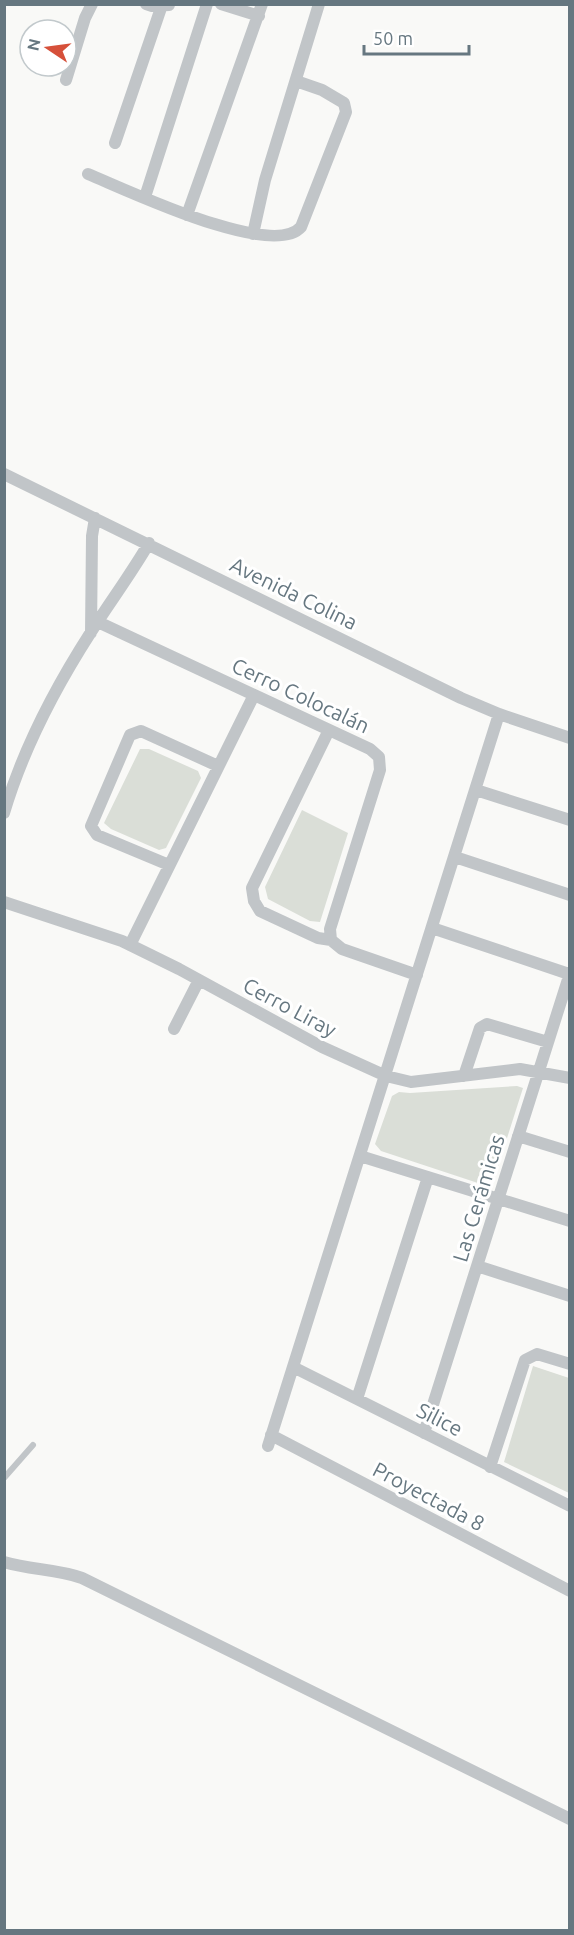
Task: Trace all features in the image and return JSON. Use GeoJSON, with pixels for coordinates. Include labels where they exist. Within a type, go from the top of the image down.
{"type":"FeatureCollection","features":[{"type":"Feature","properties":{"kind":"street"},"geometry":{"type":"LineString","coordinates":[[66,80],[85,18],[92,4]]}},
{"type":"Feature","properties":{"kind":"street"},"geometry":{"type":"LineString","coordinates":[[145,197],[207,4]]}},
{"type":"Feature","properties":{"kind":"street"},"geometry":{"type":"LineString","coordinates":[[187,215],[261,10],[221,4]]}},
{"type":"Feature","properties":{"kind":"street"},"geometry":{"type":"LineString","coordinates":[[253,234],[266,180],[319,4]]}},
{"type":"Feature","properties":{"kind":"street"},"geometry":{"type":"LineString","coordinates":[[115,143],[156,5]]}},
{"type":"Feature","properties":{"kind":"street"},"geometry":{"type":"LineString","coordinates":[[88,174],[217,226],[253,234],[296,233],[302,227],[346,112],[344,103],[334,96],[296,81]]}},
{"type":"Feature","properties":{"kind":"street","name":"Avenida Colina"},"geometry":{"type":"LineString","coordinates":[[4,474],[149,543],[461,698],[499,714],[570,738]]}},
{"type":"Feature","properties":{"kind":"street"},"geometry":{"type":"LineString","coordinates":[[91,633],[92,536],[95,518]]}},
{"type":"Feature","properties":{"kind":"street"},"geometry":{"type":"LineString","coordinates":[[4,813],[37,728],[91,633],[149,543]]}},
{"type":"Feature","properties":{"kind":"street","name":"Cerro Colocalán"},"geometry":{"type":"LineString","coordinates":[[98,622],[370,749],[379,758],[380,770],[330,929],[331,940]]}},
{"type":"Feature","properties":{"kind":"street"},"geometry":{"type":"LineString","coordinates":[[130,945],[254,695]]}},
{"type":"Feature","properties":{"kind":"street"},"geometry":{"type":"LineString","coordinates":[[293,1367],[499,714]]}},
{"type":"Feature","properties":{"kind":"street"},"geometry":{"type":"LineString","coordinates":[[329,730],[252,888],[254,901],[260,911],[318,938],[331,940],[342,949],[417,975]]}},
{"type":"Feature","properties":{"kind":"street"},"geometry":{"type":"LineString","coordinates":[[169,865],[97,835],[91,826],[130,735],[141,731],[218,766]]}},
{"type":"Feature","properties":{"kind":"street"},"geometry":{"type":"LineString","coordinates":[[476,790],[570,820]]}},
{"type":"Feature","properties":{"kind":"street"},"geometry":{"type":"LineString","coordinates":[[455,857],[570,895]]}},
{"type":"Feature","properties":{"kind":"street","name":"Cerro Liray"},"geometry":{"type":"LineString","coordinates":[[4,902],[130,945],[322,1047],[386,1076],[411,1082],[520,1069],[570,1078]]}},
{"type":"Feature","properties":{"kind":"street"},"geometry":{"type":"LineString","coordinates":[[432,928],[569,973]]}},
{"type":"Feature","properties":{"kind":"street","name":"Las Cerámicas"},"geometry":{"type":"LineString","coordinates":[[424,1433],[569,973]]}},
{"type":"Feature","properties":{"kind":"street"},"geometry":{"type":"LineString","coordinates":[[174,1029],[199,980]]}},
{"type":"Feature","properties":{"kind":"street"},"geometry":{"type":"LineString","coordinates":[[464,1076],[480,1028],[487,1024],[548,1042]]}},
{"type":"Feature","properties":{"kind":"street"},"geometry":{"type":"LineString","coordinates":[[518,1136],[570,1152]]}},
{"type":"Feature","properties":{"kind":"street"},"geometry":{"type":"LineString","coordinates":[[360,1156],[570,1221]]}},
{"type":"Feature","properties":{"kind":"street"},"geometry":{"type":"LineString","coordinates":[[357,1400],[428,1177]]}},
{"type":"Feature","properties":{"kind":"street"},"geometry":{"type":"LineString","coordinates":[[477,1266],[570,1296]]}},
{"type":"Feature","properties":{"kind":"street"},"geometry":{"type":"LineString","coordinates":[[490,1467],[525,1360],[537,1354],[570,1364]]}},
{"type":"Feature","properties":{"kind":"street","name":"Silice"},"geometry":{"type":"LineString","coordinates":[[293,1367],[570,1506]]}},
{"type":"Feature","properties":{"kind":"street","name":"Proyectada 8"},"geometry":{"type":"LineString","coordinates":[[293,1367],[269,1441],[570,1591]]}},
{"type":"Feature","properties":{"kind":"street"},"geometry":{"type":"LineString","coordinates":[[4,1562],[82,1578],[570,1819]]}},
{"type":"Feature","properties":{"kind":"lane"},"geometry":{"type":"LineString","coordinates":[[4,1478],[33,1445]]}},
{"type":"Feature","properties":{"kind":"shaded area"},"geometry":{"type":"Polygon","coordinates":[[[140,749],[149,749],[198,771],[201,778],[166,848],[159,850],[111,829],[104,823],[140,749]]]}},
{"type":"Feature","properties":{"kind":"shaded area"},"geometry":{"type":"Polygon","coordinates":[[[302,810],[348,833],[320,922],[310,921],[268,899],[265,887],[302,810]]]}},
{"type":"Feature","properties":{"kind":"shaded area"},"geometry":{"type":"Polygon","coordinates":[[[517,1086],[523,1088],[493,1182],[487,1186],[381,1151],[375,1144],[392,1096],[399,1092],[517,1086]]]}},
{"type":"Feature","properties":{"kind":"shaded area"},"geometry":{"type":"Polygon","coordinates":[[[533,1366],[569,1378],[569,1493],[504,1462],[533,1366]]]}}]}
